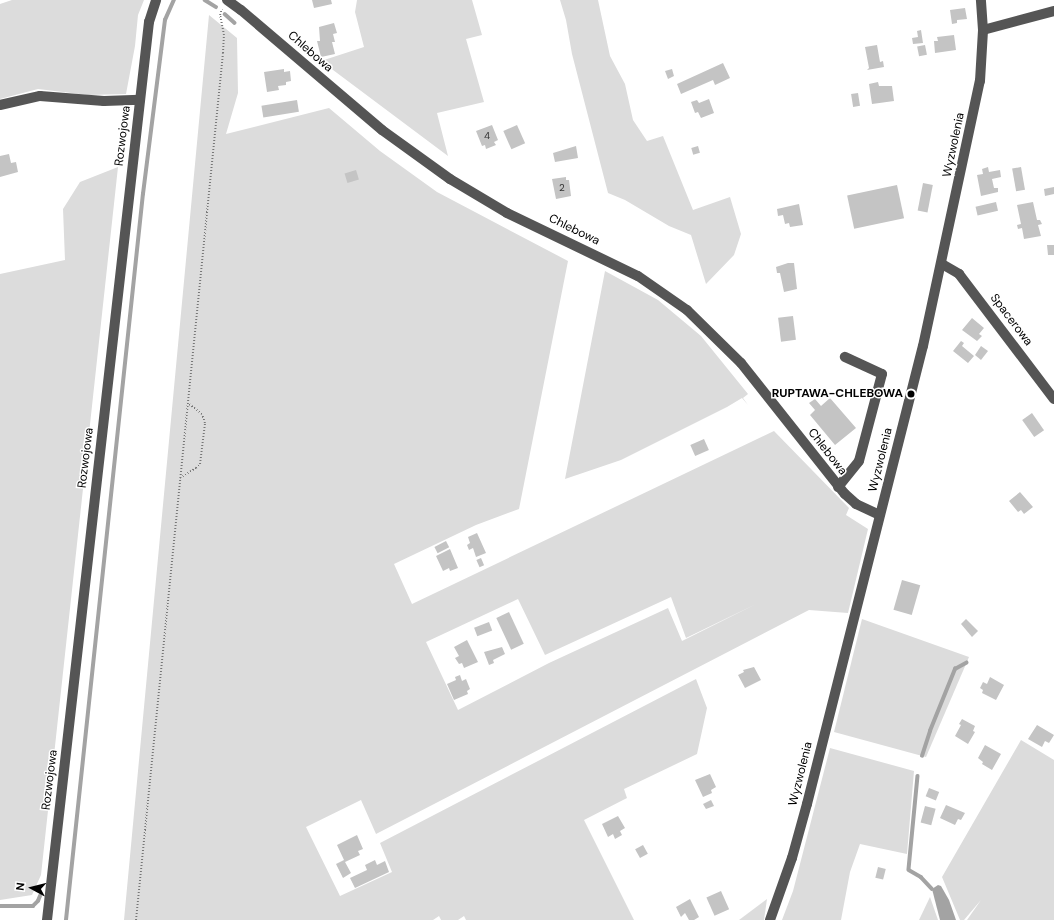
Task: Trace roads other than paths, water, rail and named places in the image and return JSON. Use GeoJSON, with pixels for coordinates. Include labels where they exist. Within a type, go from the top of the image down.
{"type":"FeatureCollection","features":[{"type":"Feature","properties":{"kind":"street","name":"Rozwojowa"},"geometry":{"type":"LineString","coordinates":[[47,920],[149,22],[156,0]]}},
{"type":"Feature","properties":{"kind":"street","name":"Chlebowa"},"geometry":{"type":"LineString","coordinates":[[227,0],[382,130],[450,180],[506,213],[638,276],[687,310],[741,364],[838,486],[856,504],[880,515]]}},
{"type":"Feature","properties":{"kind":"street","name":"Wyzwolenia"},"geometry":{"type":"LineString","coordinates":[[770,920],[792,858],[807,804],[923,346],[942,264],[980,80],[983,30],[981,0]]}},
{"type":"Feature","properties":{"kind":"street"},"geometry":{"type":"LineString","coordinates":[[983,30],[1054,11]]}},
{"type":"Feature","properties":{"kind":"street"},"geometry":{"type":"LineString","coordinates":[[0,105],[40,96],[104,101],[140,100]]}},
{"type":"Feature","properties":{"kind":"street","name":"Spacerowa"},"geometry":{"type":"LineString","coordinates":[[942,264],[951,268],[963,279],[1054,399]]}},
{"type":"Feature","properties":{"kind":"street"},"geometry":{"type":"LineString","coordinates":[[838,486],[859,461],[882,374],[845,358]]}},
{"type":"Feature","properties":{"kind":"waterway"},"geometry":{"type":"LineString","coordinates":[[66,920],[143,194],[165,20],[174,0]]}},
{"type":"Feature","properties":{"kind":"waterway"},"geometry":{"type":"LineString","coordinates":[[205,0],[216,7]]}},
{"type":"Feature","properties":{"kind":"waterway"},"geometry":{"type":"LineString","coordinates":[[225,14],[235,23]]}},
{"type":"Feature","properties":{"kind":"waterway"},"geometry":{"type":"LineString","coordinates":[[922,756],[930,731],[955,669],[966,663]]}},
{"type":"Feature","properties":{"kind":"waterway"},"geometry":{"type":"LineString","coordinates":[[918,776],[909,870],[921,877],[932,889]]}},
{"type":"Feature","properties":{"kind":"waterway"},"geometry":{"type":"LineString","coordinates":[[0,906],[33,906],[38,901],[40,896]]}},
{"type":"Feature","properties":{"kind":"place","name":"RUPTAWA-CHLEBOWA"},"geometry":{"type":"Point","coordinates":[911,394]}}]}
